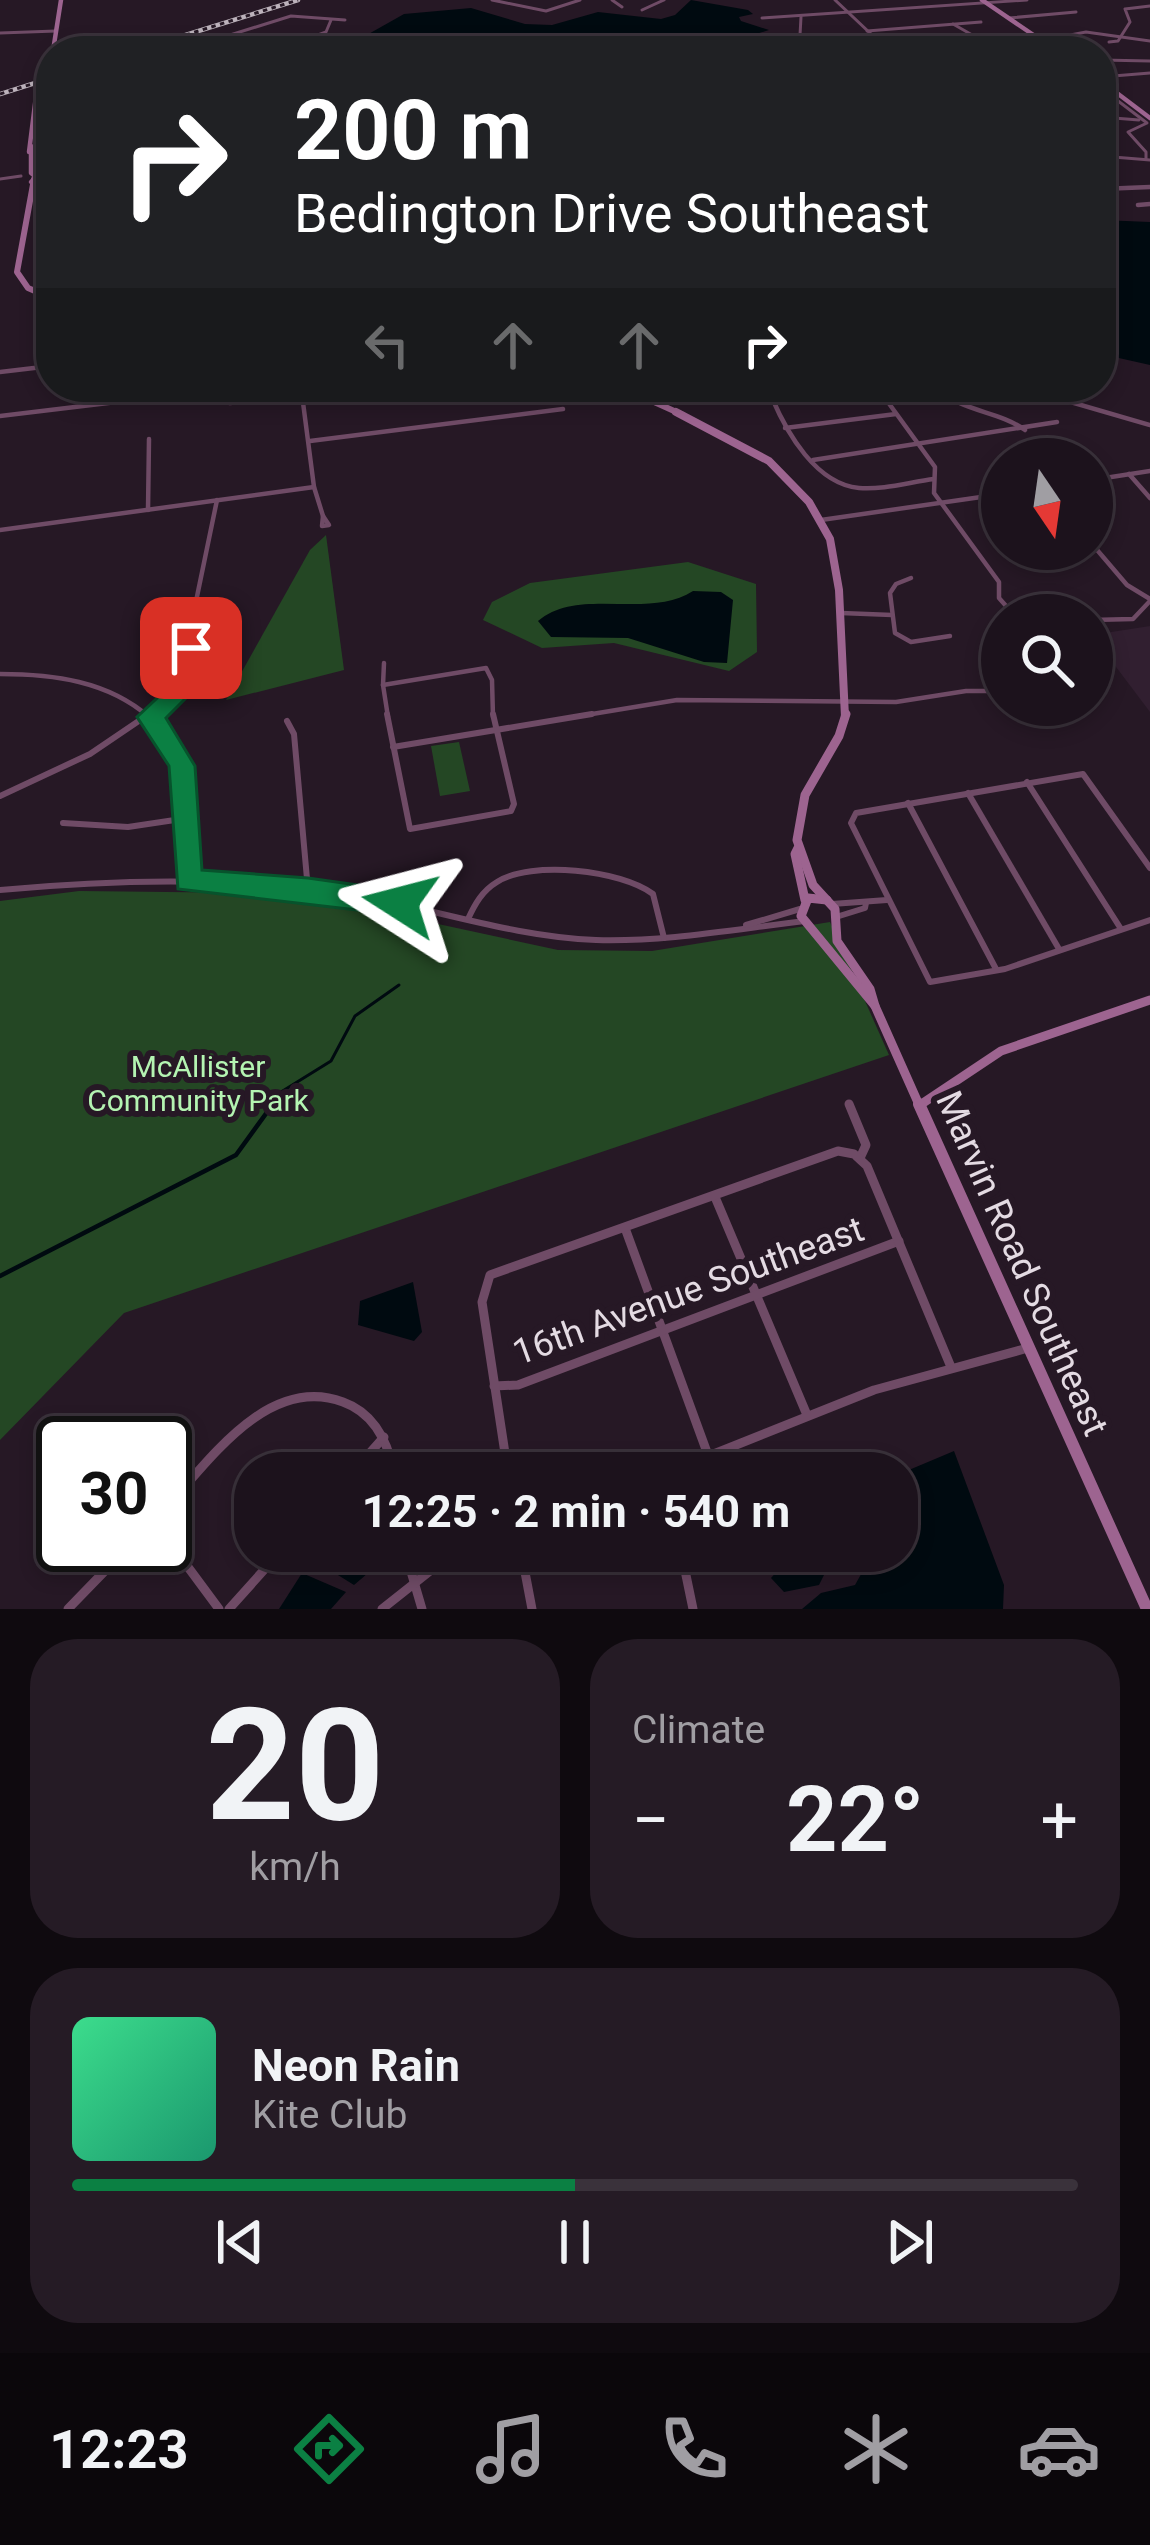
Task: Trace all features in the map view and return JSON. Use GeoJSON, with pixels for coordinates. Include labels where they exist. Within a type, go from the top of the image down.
{"type":"FeatureCollection","features":[{"type":"Feature","properties":{"kind":"street"},"geometry":{"type":"LineString","coordinates":[[55,36],[61,0]]}},
{"type":"Feature","properties":{"kind":"street"},"geometry":{"type":"LineString","coordinates":[[492,0],[546,11],[580,0]]}},
{"type":"Feature","properties":{"kind":"street"},"geometry":{"type":"LineString","coordinates":[[611,0],[622,8]]}},
{"type":"Feature","properties":{"kind":"street"},"geometry":{"type":"LineString","coordinates":[[641,10],[664,0]]}},
{"type":"Feature","properties":{"kind":"street"},"geometry":{"type":"LineString","coordinates":[[835,0],[873,36]]}},
{"type":"Feature","properties":{"kind":"street"},"geometry":{"type":"LineString","coordinates":[[762,18],[1027,0]]}},
{"type":"Feature","properties":{"kind":"street"},"geometry":{"type":"LineString","coordinates":[[984,1],[1035,36]]}},
{"type":"Feature","properties":{"kind":"street"},"geometry":{"type":"LineString","coordinates":[[1120,39],[1131,19],[1125,9],[1150,5]]}},
{"type":"Feature","properties":{"kind":"street"},"geometry":{"type":"LineString","coordinates":[[1009,18],[1076,12]]}},
{"type":"Feature","properties":{"kind":"street"},"geometry":{"type":"LineString","coordinates":[[227,36],[288,17],[345,20]]}},
{"type":"Feature","properties":{"kind":"street"},"geometry":{"type":"LineString","coordinates":[[801,17],[802,36]]}},
{"type":"Feature","properties":{"kind":"street"},"geometry":{"type":"LineString","coordinates":[[315,36],[326,32],[332,20]]}},
{"type":"Feature","properties":{"kind":"street"},"geometry":{"type":"LineString","coordinates":[[867,31],[981,22]]}},
{"type":"Feature","properties":{"kind":"street"},"geometry":{"type":"LineString","coordinates":[[953,24],[971,36]]}},
{"type":"Feature","properties":{"kind":"street"},"geometry":{"type":"LineString","coordinates":[[0,33],[56,31]]}},
{"type":"Feature","properties":{"kind":"street"},"geometry":{"type":"LineString","coordinates":[[1065,36],[1074,32],[1100,36]]}},
{"type":"Feature","properties":{"kind":"street"},"geometry":{"type":"LineString","coordinates":[[987,36],[1002,35]]}},
{"type":"Feature","properties":{"kind":"street"},"geometry":{"type":"LineString","coordinates":[[1116,38],[1150,41]]}},
{"type":"Feature","properties":{"kind":"street"},"geometry":{"type":"LineString","coordinates":[[1116,62],[1150,61]]}},
{"type":"Feature","properties":{"kind":"street"},"geometry":{"type":"LineString","coordinates":[[1116,79],[1150,73]]}},
{"type":"Feature","properties":{"kind":"street"},"geometry":{"type":"LineString","coordinates":[[1116,94],[1146,119]]}},
{"type":"Feature","properties":{"kind":"street"},"geometry":{"type":"LineString","coordinates":[[25,210],[33,177],[36,96]]}},
{"type":"Feature","properties":{"kind":"street"},"geometry":{"type":"LineString","coordinates":[[1116,118],[1146,119]]}},
{"type":"Feature","properties":{"kind":"street"},"geometry":{"type":"LineString","coordinates":[[1116,159],[1148,159],[1128,132],[1143,128],[1146,119]]}},
{"type":"Feature","properties":{"kind":"street"},"geometry":{"type":"LineString","coordinates":[[31,146],[21,178],[26,186],[18,276],[36,291]]}},
{"type":"Feature","properties":{"kind":"street"},"geometry":{"type":"LineString","coordinates":[[0,180],[36,177]]}},
{"type":"Feature","properties":{"kind":"street"},"geometry":{"type":"LineString","coordinates":[[1116,188],[1150,187]]}},
{"type":"Feature","properties":{"kind":"street"},"geometry":{"type":"LineString","coordinates":[[1138,205],[1150,204]]}},
{"type":"Feature","properties":{"kind":"street"},"geometry":{"type":"LineString","coordinates":[[0,372],[36,368]]}},
{"type":"Feature","properties":{"kind":"street"},"geometry":{"type":"LineString","coordinates":[[0,416],[118,402]]}},
{"type":"Feature","properties":{"kind":"street"},"geometry":{"type":"LineString","coordinates":[[303,402],[322,516]]}},
{"type":"Feature","properties":{"kind":"street"},"geometry":{"type":"LineString","coordinates":[[652,402],[755,452],[791,481],[821,520],[836,564],[848,700],[839,736],[805,795],[795,854],[803,904]]}},
{"type":"Feature","properties":{"kind":"street"},"geometry":{"type":"LineString","coordinates":[[774,402],[790,440],[850,488],[934,479]]}},
{"type":"Feature","properties":{"kind":"street"},"geometry":{"type":"LineString","coordinates":[[888,402],[935,467],[934,493],[998,582],[999,594]]}},
{"type":"Feature","properties":{"kind":"street"},"geometry":{"type":"LineString","coordinates":[[952,402],[1010,419],[1025,430]]}},
{"type":"Feature","properties":{"kind":"street"},"geometry":{"type":"LineString","coordinates":[[1071,402],[1150,425]]}},
{"type":"Feature","properties":{"kind":"street"},"geometry":{"type":"LineString","coordinates":[[310,441],[563,409]]}},
{"type":"Feature","properties":{"kind":"street"},"geometry":{"type":"LineString","coordinates":[[785,428],[896,414]]}},
{"type":"Feature","properties":{"kind":"street"},"geometry":{"type":"LineString","coordinates":[[814,460],[1057,422]]}},
{"type":"Feature","properties":{"kind":"street"},"geometry":{"type":"LineString","coordinates":[[148,510],[149,440]]}},
{"type":"Feature","properties":{"kind":"street"},"geometry":{"type":"LineString","coordinates":[[1113,477],[1150,471]]}},
{"type":"Feature","properties":{"kind":"street"},"geometry":{"type":"LineString","coordinates":[[1129,474],[1150,498]]}},
{"type":"Feature","properties":{"kind":"street"},"geometry":{"type":"LineString","coordinates":[[0,530],[314,488]]}},
{"type":"Feature","properties":{"kind":"street"},"geometry":{"type":"LineString","coordinates":[[821,520],[875,517],[981,497]]}},
{"type":"Feature","properties":{"kind":"street"},"geometry":{"type":"LineString","coordinates":[[0,796],[72,764],[175,699],[188,677],[194,611],[217,500]]}},
{"type":"Feature","properties":{"kind":"street"},"geometry":{"type":"LineString","coordinates":[[1113,569],[1150,600],[1133,619],[1113,619]]}},
{"type":"Feature","properties":{"kind":"street"},"geometry":{"type":"LineString","coordinates":[[911,578],[896,584],[890,593],[902,640],[950,636]]}},
{"type":"Feature","properties":{"kind":"street"},"geometry":{"type":"LineString","coordinates":[[841,613],[892,615]]}},
{"type":"Feature","properties":{"kind":"street"},"geometry":{"type":"LineString","coordinates":[[383,685],[483,667],[494,686],[495,730],[514,804],[511,811],[415,831],[407,825],[383,685],[384,663]]}},
{"type":"Feature","properties":{"kind":"street"},"geometry":{"type":"LineString","coordinates":[[0,674],[83,682],[124,699],[150,717],[169,738],[182,766],[188,881]]}},
{"type":"Feature","properties":{"kind":"street"},"geometry":{"type":"LineString","coordinates":[[393,747],[676,700],[881,701],[981,694]]}},
{"type":"Feature","properties":{"kind":"street"},"geometry":{"type":"LineString","coordinates":[[287,721],[294,734],[308,890]]}},
{"type":"Feature","properties":{"kind":"street"},"geometry":{"type":"LineString","coordinates":[[1150,868],[1090,779],[1069,774],[856,813],[851,823],[931,982],[996,969],[1150,920]]}},
{"type":"Feature","properties":{"kind":"street"},"geometry":{"type":"LineString","coordinates":[[1028,782],[1121,929]]}},
{"type":"Feature","properties":{"kind":"street"},"geometry":{"type":"LineString","coordinates":[[968,793],[1060,950]]}},
{"type":"Feature","properties":{"kind":"street"},"geometry":{"type":"LineString","coordinates":[[908,803],[996,969]]}},
{"type":"Feature","properties":{"kind":"street"},"geometry":{"type":"LineString","coordinates":[[63,823],[128,827],[188,818]]}},
{"type":"Feature","properties":{"kind":"street"},"geometry":{"type":"LineString","coordinates":[[798,848],[813,885],[829,902]]}},
{"type":"Feature","properties":{"kind":"street"},"geometry":{"type":"LineString","coordinates":[[468,919],[486,890],[514,874],[628,878],[653,894],[664,938]]}},
{"type":"Feature","properties":{"kind":"street"},"geometry":{"type":"LineString","coordinates":[[0,890],[85,881],[188,881],[308,890],[571,938],[664,938],[810,924],[834,921],[865,908],[866,903]]}},
{"type":"Feature","properties":{"kind":"street"},"geometry":{"type":"LineString","coordinates":[[742,927],[803,904],[887,900]]}},
{"type":"Feature","properties":{"kind":"street","name":"Marvin Road Southeast"},"geometry":{"type":"LineString","coordinates":[[829,902],[1147,1609]]}},
{"type":"Feature","properties":{"kind":"street","name":"Marvin Road Southeast"},"geometry":{"type":"LineString","coordinates":[[803,904],[810,924],[875,1006]]}},
{"type":"Feature","properties":{"kind":"street"},"geometry":{"type":"LineString","coordinates":[[920,1105],[1001,1051],[1150,1000]]}},
{"type":"Feature","properties":{"kind":"street"},"geometry":{"type":"LineString","coordinates":[[849,1103],[866,1145],[860,1158]]}},
{"type":"Feature","properties":{"kind":"street"},"geometry":{"type":"LineString","coordinates":[[505,1452],[482,1302],[490,1275],[838,1150],[860,1158],[951,1367]]}},
{"type":"Feature","properties":{"kind":"street"},"geometry":{"type":"LineString","coordinates":[[716,1197],[808,1416]]}},
{"type":"Feature","properties":{"kind":"street"},"geometry":{"type":"LineString","coordinates":[[625,1228],[707,1452]]}},
{"type":"Feature","properties":{"kind":"street","name":"16th Avenue Southeast"},"geometry":{"type":"LineString","coordinates":[[494,1386],[518,1385],[898,1241]]}},
{"type":"Feature","properties":{"kind":"street"},"geometry":{"type":"LineString","coordinates":[[716,1452],[951,1367],[1028,1348]]}},
{"type":"Feature","properties":{"kind":"street"},"geometry":{"type":"LineString","coordinates":[[192,1481],[248,1423],[292,1398],[326,1395],[344,1400],[373,1421],[388,1452]]}},
{"type":"Feature","properties":{"kind":"street"},"geometry":{"type":"LineString","coordinates":[[371,1452],[384,1437]]}},
{"type":"Feature","properties":{"kind":"street"},"geometry":{"type":"LineString","coordinates":[[68,1609],[104,1572]]}},
{"type":"Feature","properties":{"kind":"street"},"geometry":{"type":"LineString","coordinates":[[192,1572],[219,1609]]}},
{"type":"Feature","properties":{"kind":"street"},"geometry":{"type":"LineString","coordinates":[[229,1609],[262,1572]]}},
{"type":"Feature","properties":{"kind":"street"},"geometry":{"type":"LineString","coordinates":[[411,1572],[422,1609]]}},
{"type":"Feature","properties":{"kind":"street"},"geometry":{"type":"LineString","coordinates":[[382,1609],[433,1572]]}},
{"type":"Feature","properties":{"kind":"street"},"geometry":{"type":"LineString","coordinates":[[525,1572],[532,1609]]}},
{"type":"Feature","properties":{"kind":"street"},"geometry":{"type":"LineString","coordinates":[[684,1572],[690,1608]]}},
{"type":"Feature","properties":{"kind":"shaded area"},"geometry":{"type":"Polygon","coordinates":[[[691,0],[748,10],[753,14],[739,17],[741,21],[769,30],[750,36],[365,36],[404,14],[471,8],[525,24],[552,25],[598,12],[661,19],[675,15],[691,0]]]}},
{"type":"Feature","properties":{"kind":"shaded area"},"geometry":{"type":"Polygon","coordinates":[[[1116,221],[1150,222],[1150,365],[1116,357],[1116,221]]]}},
{"type":"Feature","properties":{"kind":"shaded area"},"geometry":{"type":"Polygon","coordinates":[[[693,591],[721,592],[733,600],[727,663],[704,662],[628,638],[551,637],[538,621],[573,606],[656,603],[693,591]]]}},
{"type":"Feature","properties":{"kind":"shaded area"},"geometry":{"type":"Polygon","coordinates":[[[1150,626],[1150,712],[1113,663],[1113,632],[1150,626]]]}},
{"type":"Feature","properties":{"kind":"shaded area"},"geometry":{"type":"Polygon","coordinates":[[[413,1282],[422,1332],[414,1341],[358,1325],[360,1301],[413,1282]]]}},
{"type":"Feature","properties":{"kind":"shaded area"},"geometry":{"type":"Polygon","coordinates":[[[954,1451],[1004,1585],[1003,1609],[802,1609],[821,1593],[855,1585],[862,1572],[918,1572],[918,1466],[954,1451]]]}},
{"type":"Feature","properties":{"kind":"shaded area"},"geometry":{"type":"Polygon","coordinates":[[[333,1572],[369,1572],[354,1585],[333,1572]]]}},
{"type":"Feature","properties":{"kind":"shaded area"},"geometry":{"type":"Polygon","coordinates":[[[776,1572],[826,1572],[819,1585],[784,1592],[771,1578],[776,1572]]]}},
{"type":"Feature","properties":{"kind":"shaded area"},"geometry":{"type":"Polygon","coordinates":[[[302,1573],[346,1592],[331,1609],[279,1609],[302,1573]]]}},
{"type":"Feature","properties":{"kind":"green space"},"geometry":{"type":"Polygon","coordinates":[[[326,535],[344,670],[226,700],[310,550],[326,535]]]}},
{"type":"Feature","properties":{"kind":"green space"},"geometry":{"type":"Polygon","coordinates":[[[688,562],[756,584],[757,652],[729,671],[614,643],[542,648],[483,620],[492,602],[530,583],[688,562]]]}},
{"type":"Feature","properties":{"kind":"green space"},"geometry":{"type":"Polygon","coordinates":[[[459,742],[470,791],[440,796],[431,746],[459,742]]]}},
{"type":"Feature","properties":{"kind":"green space","name":"McAllister Community Park"},"geometry":{"type":"Polygon","coordinates":[[[79,891],[256,893],[364,908],[558,950],[652,951],[830,922],[889,1055],[124,1313],[0,1440],[0,901],[79,891]]]}},
{"type":"Feature","properties":{"kind":"waterway"},"geometry":{"type":"LineString","coordinates":[[270,1107],[281,1092],[331,1061],[355,1016],[399,985]]}},
{"type":"Feature","properties":{"kind":"waterway"},"geometry":{"type":"LineString","coordinates":[[0,1276],[236,1155],[273,1104]]}},
{"type":"Feature","properties":{"kind":"railway"},"geometry":{"type":"LineString","coordinates":[[182,36],[298,0]]}},
{"type":"Feature","properties":{"kind":"railway"},"geometry":{"type":"LineString","coordinates":[[0,94],[36,83]]}},
{"type":"Feature","properties":{"kind":"route"},"geometry":{"type":"LineString","coordinates":[[191,648],[183,688],[150,717],[169,738],[182,766],[188,881],[400,903]]}}]}
